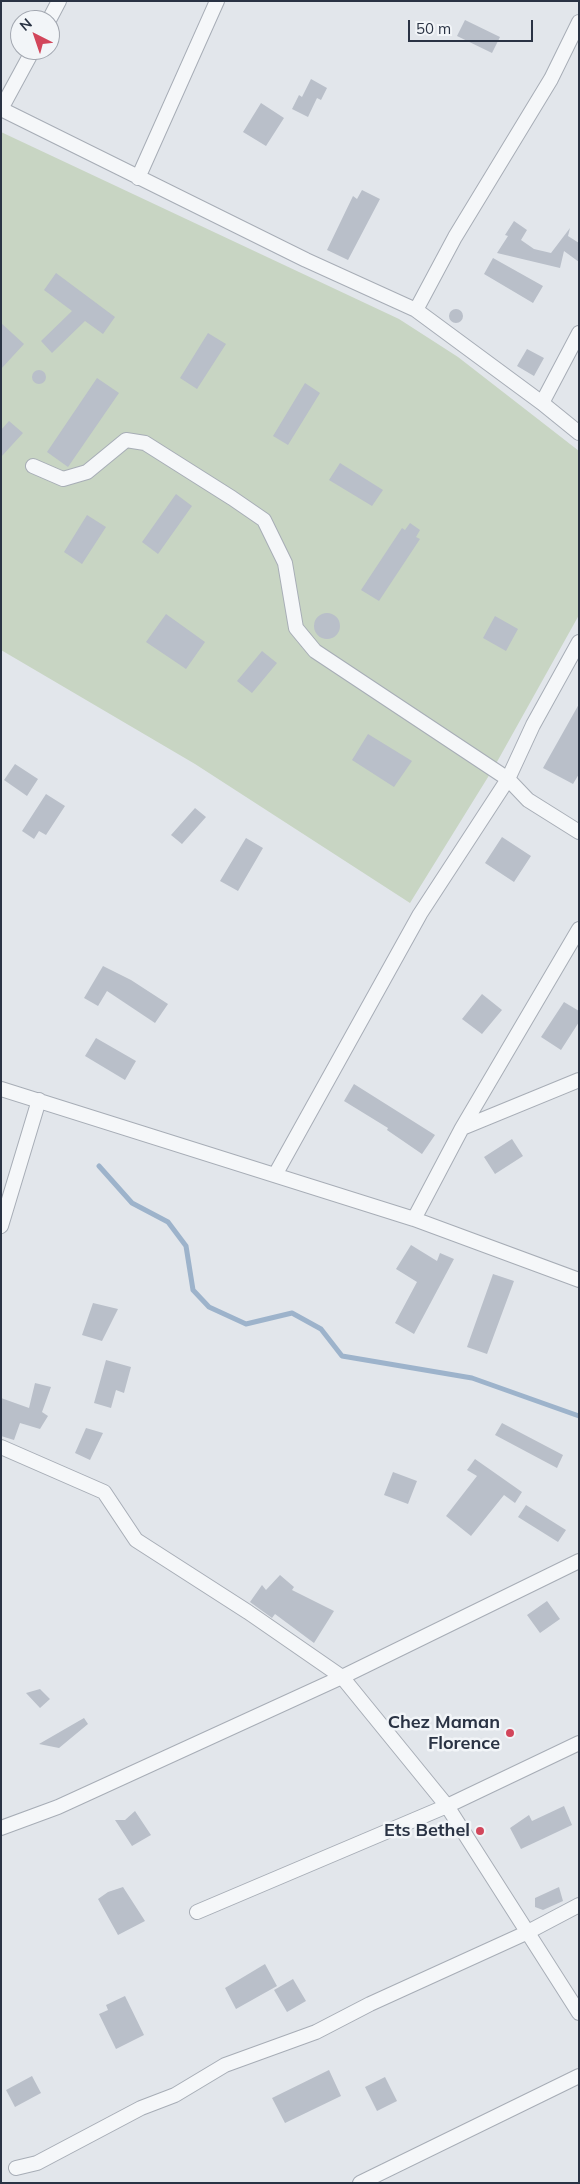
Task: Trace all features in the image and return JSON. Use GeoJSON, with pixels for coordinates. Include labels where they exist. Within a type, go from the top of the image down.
{"type":"FeatureCollection","features":[{"type":"Feature","properties":{"kind":"street"},"geometry":{"type":"LineString","coordinates":[[138,178],[217,1]]}},
{"type":"Feature","properties":{"kind":"street"},"geometry":{"type":"LineString","coordinates":[[416,310],[455,237],[551,79],[579,22]]}},
{"type":"Feature","properties":{"kind":"street"},"geometry":{"type":"LineString","coordinates":[[28,60],[1,109],[306,260],[416,310],[542,403],[579,433]]}},
{"type":"Feature","properties":{"kind":"street"},"geometry":{"type":"LineString","coordinates":[[542,403],[579,333]]}},
{"type":"Feature","properties":{"kind":"street"},"geometry":{"type":"LineString","coordinates":[[33,466],[63,479],[87,472],[126,440],[135,441],[144,443],[232,498],[264,520],[285,563],[296,628],[315,651],[508,779],[528,800],[579,832]]}},
{"type":"Feature","properties":{"kind":"street"},"geometry":{"type":"LineString","coordinates":[[275,1175],[420,914],[508,779],[533,725],[579,642]]}},
{"type":"Feature","properties":{"kind":"street"},"geometry":{"type":"LineString","coordinates":[[414,1219],[462,1128],[579,929]]}},
{"type":"Feature","properties":{"kind":"street"},"geometry":{"type":"LineString","coordinates":[[462,1128],[579,1080]]}},
{"type":"Feature","properties":{"kind":"street"},"geometry":{"type":"LineString","coordinates":[[1,1088],[414,1219],[579,1280]]}},
{"type":"Feature","properties":{"kind":"street"},"geometry":{"type":"LineString","coordinates":[[1,1226],[39,1100]]}},
{"type":"Feature","properties":{"kind":"street"},"geometry":{"type":"LineString","coordinates":[[1,1447],[104,1492],[136,1540],[248,1612],[342,1677],[447,1806],[579,2014]]}},
{"type":"Feature","properties":{"kind":"street"},"geometry":{"type":"LineString","coordinates":[[1,1828],[58,1807],[342,1677],[579,1561]]}},
{"type":"Feature","properties":{"kind":"street"},"geometry":{"type":"LineString","coordinates":[[197,1912],[447,1806],[579,1743]]}},
{"type":"Feature","properties":{"kind":"street"},"geometry":{"type":"LineString","coordinates":[[16,2168],[37,2163],[141,2108],[175,2095],[225,2065],[316,2032],[370,2004],[526,1933],[579,1905]]}},
{"type":"Feature","properties":{"kind":"street"},"geometry":{"type":"LineString","coordinates":[[360,2183],[579,2076]]}},
{"type":"Feature","properties":{"kind":"green space"},"geometry":{"type":"Polygon","coordinates":[[[1,132],[399,319],[458,357],[579,451],[579,615],[493,769],[410,903],[195,764],[1,650],[1,132]]]}},
{"type":"Feature","properties":{"kind":"building"},"geometry":{"type":"Polygon","coordinates":[[[465,20],[500,37],[492,53],[457,36],[465,20]]]}},
{"type":"Feature","properties":{"kind":"building"},"geometry":{"type":"Polygon","coordinates":[[[311,79],[327,88],[321,100],[317,98],[308,117],[292,109],[299,95],[302,97],[311,79]]]}},
{"type":"Feature","properties":{"kind":"building"},"geometry":{"type":"Polygon","coordinates":[[[261,103],[284,118],[266,146],[243,132],[261,103]]]}},
{"type":"Feature","properties":{"kind":"building"},"geometry":{"type":"Polygon","coordinates":[[[362,190],[380,199],[348,260],[327,250],[353,196],[357,199],[362,190]]]}},
{"type":"Feature","properties":{"kind":"building"},"geometry":{"type":"Polygon","coordinates":[[[514,221],[527,230],[521,240],[534,249],[551,253],[570,228],[568,236],[579,243],[579,262],[564,251],[560,268],[497,253],[508,236],[505,235],[514,221]]]}},
{"type":"Feature","properties":{"kind":"building"},"geometry":{"type":"Polygon","coordinates":[[[493,258],[543,286],[533,303],[484,274],[493,258]]]}},
{"type":"Feature","properties":{"kind":"building"},"geometry":{"type":"Polygon","coordinates":[[[56,273],[115,317],[103,334],[85,321],[52,353],[41,341],[72,311],[44,290],[56,273]]]}},
{"type":"Feature","properties":{"kind":"building"},"geometry":{"type":"Polygon","coordinates":[[[456,309],[461,311],[463,316],[461,321],[456,323],[451,321],[449,316],[451,311],[456,309]]]}},
{"type":"Feature","properties":{"kind":"building"},"geometry":{"type":"Polygon","coordinates":[[[1,323],[24,344],[1,369],[1,323]]]}},
{"type":"Feature","properties":{"kind":"building"},"geometry":{"type":"Polygon","coordinates":[[[208,333],[226,344],[197,389],[180,378],[208,333]]]}},
{"type":"Feature","properties":{"kind":"building"},"geometry":{"type":"Polygon","coordinates":[[[527,349],[544,358],[534,376],[517,366],[527,349]]]}},
{"type":"Feature","properties":{"kind":"building"},"geometry":{"type":"Polygon","coordinates":[[[39,370],[44,372],[46,377],[44,382],[39,384],[34,382],[32,377],[34,372],[39,370]]]}},
{"type":"Feature","properties":{"kind":"building"},"geometry":{"type":"Polygon","coordinates":[[[97,378],[119,393],[68,467],[47,452],[97,378]]]}},
{"type":"Feature","properties":{"kind":"building"},"geometry":{"type":"Polygon","coordinates":[[[305,383],[320,393],[288,445],[273,436],[305,383]]]}},
{"type":"Feature","properties":{"kind":"building"},"geometry":{"type":"Polygon","coordinates":[[[9,421],[23,433],[1,457],[1,430],[9,421]]]}},
{"type":"Feature","properties":{"kind":"building"},"geometry":{"type":"Polygon","coordinates":[[[340,463],[383,490],[372,506],[329,480],[340,463]]]}},
{"type":"Feature","properties":{"kind":"building"},"geometry":{"type":"Polygon","coordinates":[[[176,494],[192,506],[158,554],[142,542],[176,494]]]}},
{"type":"Feature","properties":{"kind":"building"},"geometry":{"type":"Polygon","coordinates":[[[87,515],[106,527],[82,564],[64,552],[87,515]]]}},
{"type":"Feature","properties":{"kind":"building"},"geometry":{"type":"Polygon","coordinates":[[[410,523],[420,530],[416,537],[420,539],[379,601],[361,590],[402,528],[405,530],[410,523]]]}},
{"type":"Feature","properties":{"kind":"building"},"geometry":{"type":"Polygon","coordinates":[[[327,613],[337,616],[340,626],[337,636],[327,639],[317,636],[314,626],[317,616],[327,613]]]}},
{"type":"Feature","properties":{"kind":"building"},"geometry":{"type":"Polygon","coordinates":[[[166,614],[205,642],[186,669],[146,642],[166,614]]]}},
{"type":"Feature","properties":{"kind":"building"},"geometry":{"type":"Polygon","coordinates":[[[495,616],[518,629],[506,651],[483,638],[495,616]]]}},
{"type":"Feature","properties":{"kind":"building"},"geometry":{"type":"Polygon","coordinates":[[[262,651],[277,663],[252,693],[237,681],[262,651]]]}},
{"type":"Feature","properties":{"kind":"building"},"geometry":{"type":"Polygon","coordinates":[[[579,704],[579,774],[573,784],[543,768],[579,704]]]}},
{"type":"Feature","properties":{"kind":"building"},"geometry":{"type":"Polygon","coordinates":[[[368,734],[412,761],[394,787],[352,760],[368,734]]]}},
{"type":"Feature","properties":{"kind":"building"},"geometry":{"type":"Polygon","coordinates":[[[15,764],[38,779],[27,796],[4,780],[15,764]]]}},
{"type":"Feature","properties":{"kind":"building"},"geometry":{"type":"Polygon","coordinates":[[[46,794],[65,806],[46,835],[39,831],[34,839],[22,831],[46,794]]]}},
{"type":"Feature","properties":{"kind":"building"},"geometry":{"type":"Polygon","coordinates":[[[195,808],[206,817],[182,844],[171,835],[195,808]]]}},
{"type":"Feature","properties":{"kind":"building"},"geometry":{"type":"Polygon","coordinates":[[[502,837],[531,856],[514,882],[485,863],[502,837]]]}},
{"type":"Feature","properties":{"kind":"building"},"geometry":{"type":"Polygon","coordinates":[[[246,838],[263,848],[238,891],[220,881],[246,838]]]}},
{"type":"Feature","properties":{"kind":"building"},"geometry":{"type":"Polygon","coordinates":[[[103,966],[131,980],[168,1004],[155,1023],[107,991],[98,1006],[84,998],[103,966]]]}},
{"type":"Feature","properties":{"kind":"building"},"geometry":{"type":"Polygon","coordinates":[[[482,994],[502,1010],[482,1034],[462,1019],[482,994]]]}},
{"type":"Feature","properties":{"kind":"building"},"geometry":{"type":"Polygon","coordinates":[[[564,1002],[579,1011],[579,1022],[561,1050],[541,1037],[564,1002]]]}},
{"type":"Feature","properties":{"kind":"building"},"geometry":{"type":"Polygon","coordinates":[[[96,1038],[136,1061],[125,1080],[85,1056],[96,1038]]]}},
{"type":"Feature","properties":{"kind":"building"},"geometry":{"type":"Polygon","coordinates":[[[354,1084],[435,1135],[422,1154],[387,1130],[388,1128],[344,1101],[354,1084]]]}},
{"type":"Feature","properties":{"kind":"building"},"geometry":{"type":"Polygon","coordinates":[[[512,1139],[523,1156],[495,1174],[484,1157],[512,1139]]]}},
{"type":"Feature","properties":{"kind":"building"},"geometry":{"type":"Polygon","coordinates":[[[411,1245],[437,1261],[440,1253],[454,1259],[414,1334],[395,1323],[417,1282],[396,1269],[411,1245]]]}},
{"type":"Feature","properties":{"kind":"building"},"geometry":{"type":"Polygon","coordinates":[[[493,1274],[514,1281],[487,1354],[467,1347],[493,1274]]]}},
{"type":"Feature","properties":{"kind":"building"},"geometry":{"type":"Polygon","coordinates":[[[93,1303],[118,1309],[102,1341],[82,1335],[93,1303]]]}},
{"type":"Feature","properties":{"kind":"building"},"geometry":{"type":"Polygon","coordinates":[[[106,1360],[131,1367],[124,1393],[116,1390],[111,1408],[94,1403],[106,1360]]]}},
{"type":"Feature","properties":{"kind":"building"},"geometry":{"type":"Polygon","coordinates":[[[35,1383],[51,1387],[42,1412],[48,1416],[40,1429],[20,1423],[14,1440],[1,1436],[1,1398],[29,1408],[35,1383]]]}},
{"type":"Feature","properties":{"kind":"building"},"geometry":{"type":"Polygon","coordinates":[[[502,1423],[563,1455],[557,1468],[495,1435],[502,1423]]]}},
{"type":"Feature","properties":{"kind":"building"},"geometry":{"type":"Polygon","coordinates":[[[86,1428],[103,1433],[90,1460],[75,1453],[86,1428]]]}},
{"type":"Feature","properties":{"kind":"building"},"geometry":{"type":"Polygon","coordinates":[[[475,1459],[522,1492],[515,1503],[504,1495],[471,1536],[446,1516],[477,1476],[467,1470],[475,1459]]]}},
{"type":"Feature","properties":{"kind":"building"},"geometry":{"type":"Polygon","coordinates":[[[393,1472],[417,1481],[408,1504],[384,1495],[393,1472]]]}},
{"type":"Feature","properties":{"kind":"building"},"geometry":{"type":"Polygon","coordinates":[[[526,1505],[566,1530],[558,1542],[518,1517],[526,1505]]]}},
{"type":"Feature","properties":{"kind":"building"},"geometry":{"type":"Polygon","coordinates":[[[280,1575],[294,1587],[292,1590],[334,1611],[314,1643],[275,1614],[272,1618],[250,1602],[262,1585],[266,1590],[280,1575]]]}},
{"type":"Feature","properties":{"kind":"building"},"geometry":{"type":"Polygon","coordinates":[[[547,1601],[560,1619],[540,1633],[527,1615],[547,1601]]]}},
{"type":"Feature","properties":{"kind":"building"},"geometry":{"type":"Polygon","coordinates":[[[40,1689],[50,1699],[40,1708],[26,1693],[40,1689]]]}},
{"type":"Feature","properties":{"kind":"building"},"geometry":{"type":"Polygon","coordinates":[[[84,1718],[88,1724],[59,1748],[39,1744],[84,1718]]]}},
{"type":"Feature","properties":{"kind":"building"},"geometry":{"type":"Polygon","coordinates":[[[564,1806],[572,1825],[521,1849],[510,1828],[529,1815],[532,1821],[564,1806]]]}},
{"type":"Feature","properties":{"kind":"building"},"geometry":{"type":"Polygon","coordinates":[[[135,1811],[151,1835],[132,1846],[115,1820],[125,1820],[135,1811]]]}},
{"type":"Feature","properties":{"kind":"building"},"geometry":{"type":"Polygon","coordinates":[[[123,1887],[145,1921],[118,1935],[98,1899],[108,1892],[123,1887]]]}},
{"type":"Feature","properties":{"kind":"building"},"geometry":{"type":"Polygon","coordinates":[[[559,1887],[563,1901],[543,1910],[535,1907],[535,1898],[559,1887]]]}},
{"type":"Feature","properties":{"kind":"building"},"geometry":{"type":"Polygon","coordinates":[[[265,1964],[277,1986],[236,2009],[225,1988],[265,1964]]]}},
{"type":"Feature","properties":{"kind":"building"},"geometry":{"type":"Polygon","coordinates":[[[293,1979],[306,2001],[287,2012],[274,1990],[293,1979]]]}},
{"type":"Feature","properties":{"kind":"building"},"geometry":{"type":"Polygon","coordinates":[[[125,1996],[144,2035],[116,2049],[99,2014],[108,2010],[106,2005],[125,1996]]]}},
{"type":"Feature","properties":{"kind":"building"},"geometry":{"type":"Polygon","coordinates":[[[329,2070],[341,2096],[285,2123],[272,2098],[329,2070]]]}},
{"type":"Feature","properties":{"kind":"building"},"geometry":{"type":"Polygon","coordinates":[[[32,2076],[41,2093],[15,2107],[6,2090],[32,2076]]]}},
{"type":"Feature","properties":{"kind":"building"},"geometry":{"type":"Polygon","coordinates":[[[385,2077],[397,2101],[377,2111],[365,2087],[385,2077]]]}},
{"type":"Feature","properties":{"kind":"waterway"},"geometry":{"type":"LineString","coordinates":[[99,1166],[132,1203],[168,1222],[186,1246],[193,1290],[209,1307],[246,1324],[292,1313],[321,1329],[342,1356],[472,1378],[579,1416]]}},
{"type":"Feature","properties":{"kind":"place","name":"Chez Maman Florence"},"geometry":{"type":"Point","coordinates":[510,1733]}},
{"type":"Feature","properties":{"kind":"place","name":"Ets Bethel"},"geometry":{"type":"Point","coordinates":[480,1831]}}]}
